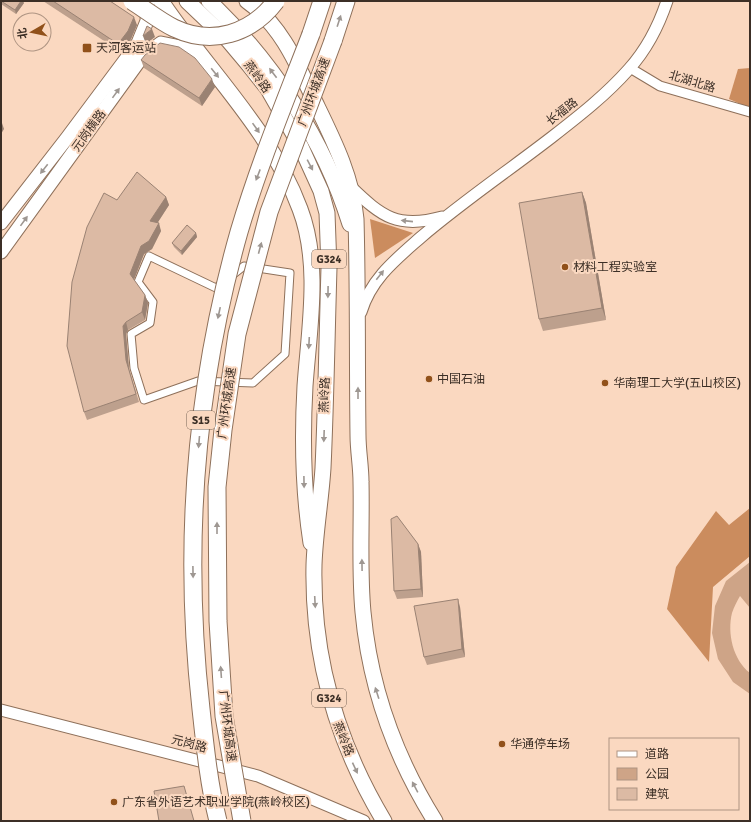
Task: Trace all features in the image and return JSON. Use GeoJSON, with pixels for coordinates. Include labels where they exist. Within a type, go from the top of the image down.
{"type":"FeatureCollection","features":[{"type":"Feature","properties":{"kind":"highway"},"geometry":{"type":"LineString","coordinates":[[132,1],[176,28],[194,35],[211,37],[230,34],[245,28],[267,13],[276,1]]}},
{"type":"Feature","properties":{"kind":"highway","name":"G324"},"geometry":{"type":"LineString","coordinates":[[161,1],[196,50],[233,96],[262,136],[288,180],[301,210],[310,250],[311,305],[305,387],[304,482],[314,563]]}},
{"type":"Feature","properties":{"kind":"highway","name":"燕岭路"},"geometry":{"type":"LineString","coordinates":[[187,1],[228,40],[268,89],[313,172],[321,192],[327,214],[329,262],[325,410],[321,498],[314,563],[317,629],[328,696],[336,722],[353,763],[384,821]]}},
{"type":"Feature","properties":{"kind":"highway"},"geometry":{"type":"LineString","coordinates":[[208,1],[247,40],[285,90],[332,178],[345,209],[356,246]]}},
{"type":"Feature","properties":{"kind":"highway","name":"G324"},"geometry":{"type":"LineString","coordinates":[[247,1],[260,7],[294,58],[334,141],[351,187],[355,207],[363,611],[374,684],[395,742],[413,783],[435,821]]}},
{"type":"Feature","properties":{"kind":"highway","name":"广州环城高速"},"geometry":{"type":"LineString","coordinates":[[218,821],[204,736],[195,633],[192,535],[199,434],[215,330],[250,194],[311,34],[322,1]]}},
{"type":"Feature","properties":{"kind":"highway","name":"广州环城高速"},"geometry":{"type":"LineString","coordinates":[[242,821],[224,716],[218,620],[217,487],[223,430],[238,334],[269,212],[333,41],[346,1]]}},
{"type":"Feature","properties":{"kind":"main road","name":"元岗横路"},"geometry":{"type":"LineString","coordinates":[[1,252],[137,54],[147,21],[148,1]]}},
{"type":"Feature","properties":{"kind":"main road","name":"元岗横路"},"geometry":{"type":"LineString","coordinates":[[1,223],[137,54],[161,44],[196,50]]}},
{"type":"Feature","properties":{"kind":"street","name":"长福路"},"geometry":{"type":"LineString","coordinates":[[357,322],[364,299],[384,270],[445,216],[572,121],[630,68],[654,31],[667,1]]}},
{"type":"Feature","properties":{"kind":"street","name":"北湖北路"},"geometry":{"type":"LineString","coordinates":[[630,68],[660,86],[750,112]]}},
{"type":"Feature","properties":{"kind":"street","name":"长福路"},"geometry":{"type":"LineString","coordinates":[[351,187],[380,213],[392,219],[408,222],[426,222],[445,216]]}},
{"type":"Feature","properties":{"kind":"street"},"geometry":{"type":"LineString","coordinates":[[149,256],[216,288],[244,266],[290,273],[284,354],[253,383],[198,381],[144,400],[134,368],[131,334],[150,323],[153,302],[138,282],[149,256]]}},
{"type":"Feature","properties":{"kind":"street","name":"元岗路"},"geometry":{"type":"LineString","coordinates":[[1,710],[258,776],[364,821]]}},
{"type":"Feature","properties":{"kind":"green space"},"geometry":{"type":"Polygon","coordinates":[[[750,562],[750,608],[740,596],[732,613],[730,629],[733,646],[739,661],[750,673],[750,694],[733,682],[718,659],[712,633],[715,606],[726,581],[750,562]]]}},
{"type":"Feature","properties":{"kind":"shaded area"},"geometry":{"type":"Polygon","coordinates":[[[750,68],[750,108],[729,99],[738,69],[750,68]]]}},
{"type":"Feature","properties":{"kind":"shaded area"},"geometry":{"type":"Polygon","coordinates":[[[370,219],[413,233],[375,258],[370,219]]]}},
{"type":"Feature","properties":{"kind":"shaded area"},"geometry":{"type":"Polygon","coordinates":[[[750,508],[750,556],[713,587],[709,662],[667,609],[676,567],[716,511],[729,525],[750,508]]]}},
{"type":"Feature","properties":{"kind":"building"},"geometry":{"type":"Polygon","coordinates":[[[1,1],[21,1],[15,10],[1,1]]]}},
{"type":"Feature","properties":{"kind":"building"},"geometry":{"type":"Polygon","coordinates":[[[53,1],[110,1],[134,17],[128,31],[118,44],[53,1]]]}},
{"type":"Feature","properties":{"kind":"building"},"geometry":{"type":"Polygon","coordinates":[[[147,26],[152,29],[143,36],[147,26]]]}},
{"type":"Feature","properties":{"kind":"building"},"geometry":{"type":"Polygon","coordinates":[[[160,43],[179,47],[195,58],[212,79],[199,98],[141,60],[160,43]]]}},
{"type":"Feature","properties":{"kind":"building"},"geometry":{"type":"Polygon","coordinates":[[[137,172],[166,197],[150,221],[159,223],[149,241],[141,246],[130,274],[145,295],[142,312],[126,322],[123,326],[126,360],[136,394],[84,412],[67,346],[72,282],[87,227],[104,193],[117,200],[137,172]]]}},
{"type":"Feature","properties":{"kind":"building","name":"材料工程实验室"},"geometry":{"type":"Polygon","coordinates":[[[582,192],[602,308],[539,319],[519,203],[582,192]]]}},
{"type":"Feature","properties":{"kind":"building"},"geometry":{"type":"Polygon","coordinates":[[[187,225],[196,233],[181,251],[172,243],[187,225]]]}},
{"type":"Feature","properties":{"kind":"building"},"geometry":{"type":"Polygon","coordinates":[[[397,516],[418,544],[421,589],[394,591],[391,519],[397,516]]]}},
{"type":"Feature","properties":{"kind":"building"},"geometry":{"type":"Polygon","coordinates":[[[458,599],[462,649],[424,657],[414,606],[458,599]]]}},
{"type":"Feature","properties":{"kind":"building"},"geometry":{"type":"Polygon","coordinates":[[[184,786],[194,821],[159,821],[154,791],[184,786]]]}},
{"type":"Feature","properties":{"kind":"place","name":"天河客运站"},"geometry":{"type":"Point","coordinates":[87,48]}},
{"type":"Feature","properties":{"kind":"place","name":"材料工程实验室"},"geometry":{"type":"Point","coordinates":[565,267]}},
{"type":"Feature","properties":{"kind":"place","name":"中国石油"},"geometry":{"type":"Point","coordinates":[429,379]}},
{"type":"Feature","properties":{"kind":"place","name":"华南理工大学(五山校区)"},"geometry":{"type":"Point","coordinates":[605,383]}},
{"type":"Feature","properties":{"kind":"place","name":"华通停车场"},"geometry":{"type":"Point","coordinates":[502,744]}},
{"type":"Feature","properties":{"kind":"place","name":"广东省外语艺术职业学院(燕岭校区)"},"geometry":{"type":"Point","coordinates":[114,802]}}]}
